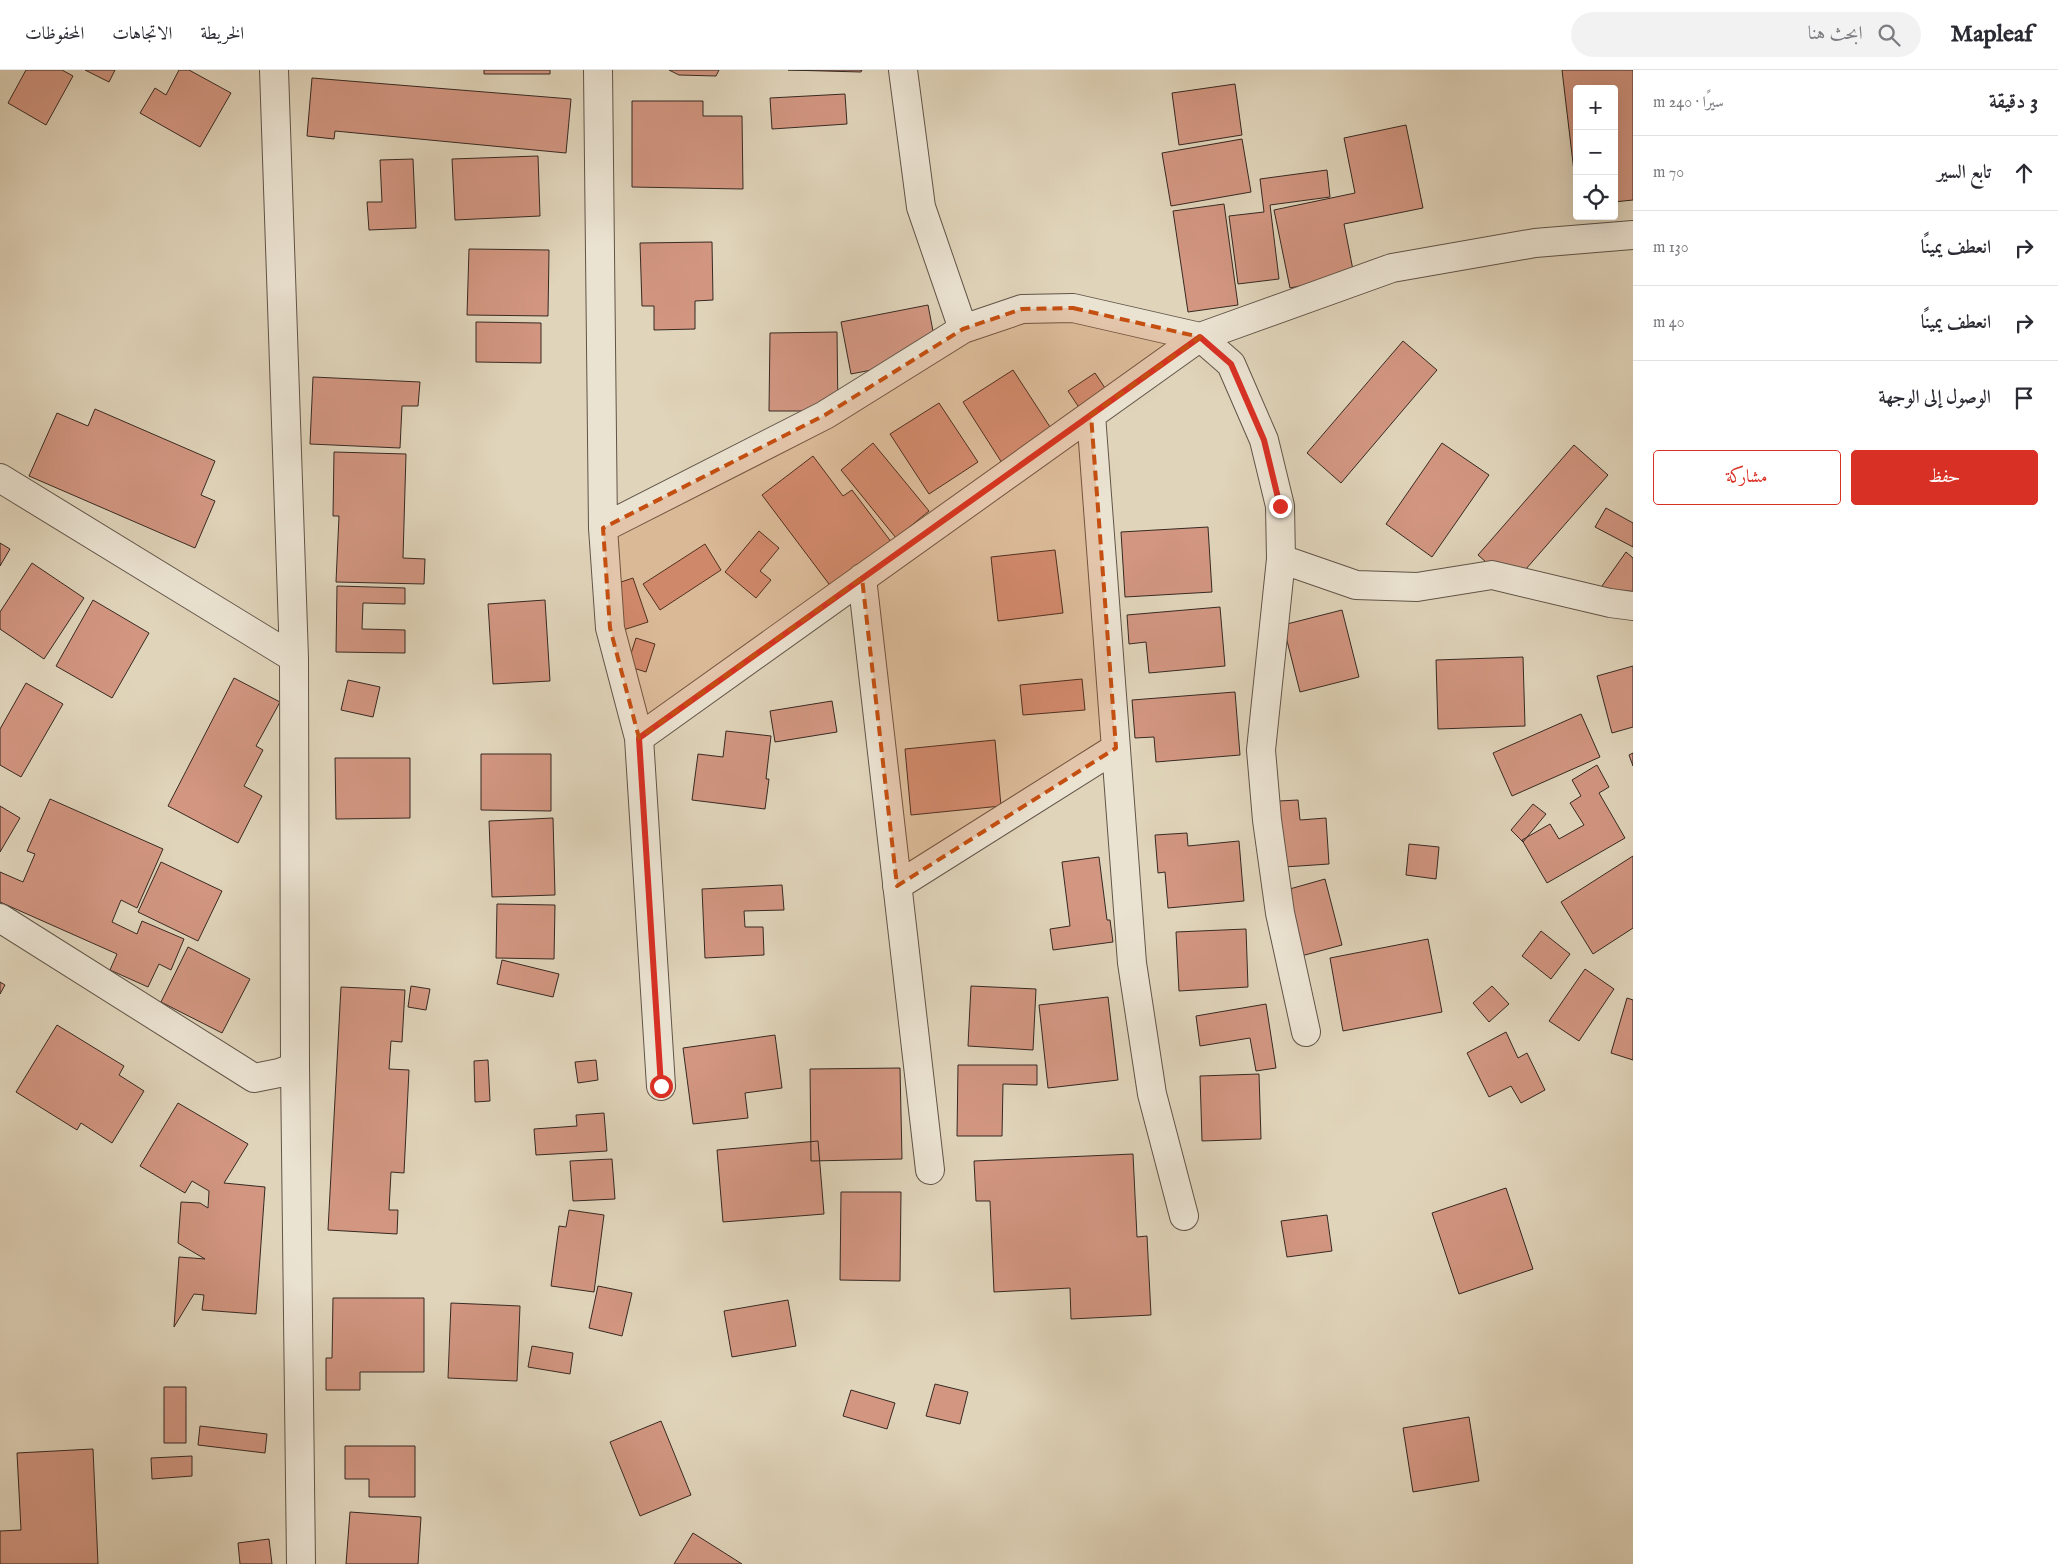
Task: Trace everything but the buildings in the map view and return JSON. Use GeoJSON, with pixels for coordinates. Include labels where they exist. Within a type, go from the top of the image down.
{"type":"FeatureCollection","features":[{"type":"Feature","properties":{"kind":"street"},"geometry":{"type":"LineString","coordinates":[[274,70],[294,658],[301,1564]]}},
{"type":"Feature","properties":{"kind":"street"},"geometry":{"type":"LineString","coordinates":[[598,70],[603,528],[610,628],[639,738],[661,1086]]}},
{"type":"Feature","properties":{"kind":"street"},"geometry":{"type":"LineString","coordinates":[[903,70],[921,207],[963,329]]}},
{"type":"Feature","properties":{"kind":"street"},"geometry":{"type":"LineString","coordinates":[[639,738],[1200,337],[1392,268],[1535,243],[1633,235]]}},
{"type":"Feature","properties":{"kind":"street"},"geometry":{"type":"LineString","coordinates":[[603,528],[825,415],[963,329],[1022,309],[1072,308],[1200,337],[1231,364],[1264,440],[1280,506],[1281,559],[1261,750],[1267,820],[1280,913],[1306,1032]]}},
{"type":"Feature","properties":{"kind":"street"},"geometry":{"type":"LineString","coordinates":[[1091,415],[1132,963],[1152,1094],[1184,1216]]}},
{"type":"Feature","properties":{"kind":"street"},"geometry":{"type":"LineString","coordinates":[[0,478],[294,658]]}},
{"type":"Feature","properties":{"kind":"street"},"geometry":{"type":"LineString","coordinates":[[1281,559],[1356,586],[1418,587],[1492,575],[1610,603],[1633,606]]}},
{"type":"Feature","properties":{"kind":"street"},"geometry":{"type":"LineString","coordinates":[[862,578],[930,1170]]}},
{"type":"Feature","properties":{"kind":"street"},"geometry":{"type":"LineString","coordinates":[[897,886],[1116,748]]}},
{"type":"Feature","properties":{"kind":"street"},"geometry":{"type":"LineString","coordinates":[[0,918],[254,1078],[296,1067]]}},
{"type":"Feature","properties":{"kind":"highlighted area"},"geometry":{"type":"Polygon","coordinates":[[[1073,308],[1200,337],[1091,415],[1116,748],[897,886],[862,578],[639,738],[610,628],[603,528],[825,415],[963,329],[1022,309],[1073,308]]]}},
{"type":"Feature","properties":{"kind":"route"},"geometry":{"type":"LineString","coordinates":[[661,1086],[639,738],[1200,337],[1231,364],[1264,440],[1280,506]]}}]}
